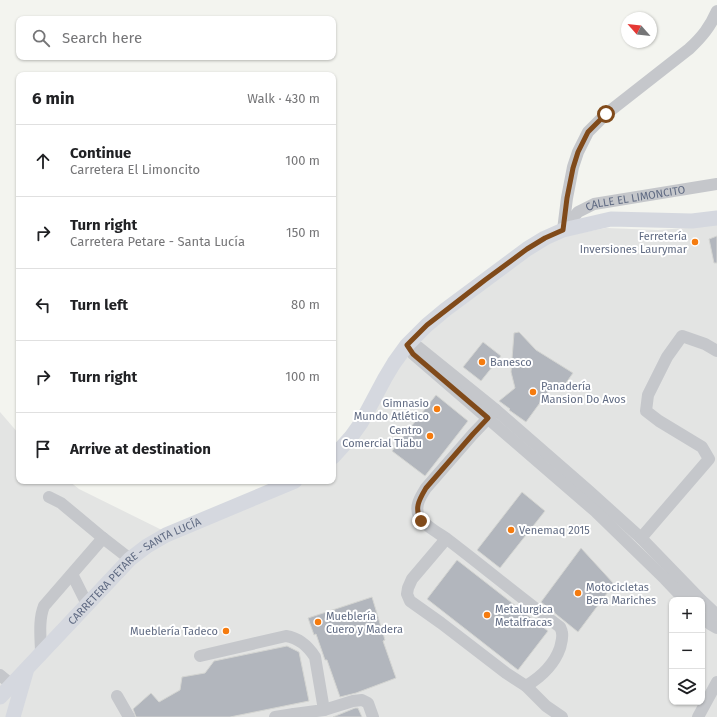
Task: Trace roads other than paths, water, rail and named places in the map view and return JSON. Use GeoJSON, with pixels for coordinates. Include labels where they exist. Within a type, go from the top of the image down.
{"type":"FeatureCollection","features":[{"type":"Feature","properties":{"kind":"main road"},"geometry":{"type":"LineString","coordinates":[[336,454],[361,423],[385,378],[407,345],[427,325],[527,249],[545,238],[563,230],[611,219],[692,221],[717,218]]}},
{"type":"Feature","properties":{"kind":"main road","name":"CARRETERA PETARE - SANTA LUCÍA"},"geometry":{"type":"LineString","coordinates":[[0,697],[130,559],[166,535],[288,484]]}},
{"type":"Feature","properties":{"kind":"main road"},"geometry":{"type":"LineString","coordinates":[[13,717],[26,671]]}},
{"type":"Feature","properties":{"kind":"street"},"geometry":{"type":"LineString","coordinates":[[563,230],[573,168],[578,152],[588,132],[606,114],[700,39],[711,25],[717,11]]}},
{"type":"Feature","properties":{"kind":"street","name":"CALLE EL LIMONCITO"},"geometry":{"type":"LineString","coordinates":[[563,230],[578,212],[594,204],[717,184]]}},
{"type":"Feature","properties":{"kind":"street"},"geometry":{"type":"LineString","coordinates":[[641,538],[709,459],[702,447],[646,412],[648,394],[667,357],[682,336],[705,344],[717,351]]}},
{"type":"Feature","properties":{"kind":"street"},"geometry":{"type":"LineString","coordinates":[[407,345],[413,354],[589,491],[641,538],[699,597]]}},
{"type":"Feature","properties":{"kind":"street"},"geometry":{"type":"LineString","coordinates":[[492,414],[426,488],[420,498],[417,508],[418,516],[421,521],[560,627],[562,642],[558,654],[549,667],[526,686]]}},
{"type":"Feature","properties":{"kind":"street"},"geometry":{"type":"LineString","coordinates":[[492,414],[595,511],[682,597]]}},
{"type":"Feature","properties":{"kind":"street"},"geometry":{"type":"LineString","coordinates":[[49,497],[61,503],[130,559]]}},
{"type":"Feature","properties":{"kind":"street"},"geometry":{"type":"LineString","coordinates":[[41,655],[42,612],[44,606],[103,538]]}},
{"type":"Feature","properties":{"kind":"street"},"geometry":{"type":"LineString","coordinates":[[446,539],[412,579],[407,594],[410,601],[506,673],[526,686],[546,706],[562,717]]}},
{"type":"Feature","properties":{"kind":"street"},"geometry":{"type":"LineString","coordinates":[[72,574],[87,604]]}},
{"type":"Feature","properties":{"kind":"street"},"geometry":{"type":"LineString","coordinates":[[705,603],[717,615]]}},
{"type":"Feature","properties":{"kind":"street"},"geometry":{"type":"LineString","coordinates":[[705,620],[717,628]]}},
{"type":"Feature","properties":{"kind":"street"},"geometry":{"type":"LineString","coordinates":[[200,656],[286,636],[293,637],[302,642],[315,657],[324,710]]}},
{"type":"Feature","properties":{"kind":"street"},"geometry":{"type":"LineString","coordinates":[[0,675],[12,685]]}},
{"type":"Feature","properties":{"kind":"street"},"geometry":{"type":"LineString","coordinates":[[698,717],[717,682]]}},
{"type":"Feature","properties":{"kind":"street"},"geometry":{"type":"LineString","coordinates":[[117,696],[129,717]]}},
{"type":"Feature","properties":{"kind":"street"},"geometry":{"type":"LineString","coordinates":[[275,717],[294,716],[362,700],[368,703],[373,717]]}},
{"type":"Feature","properties":{"kind":"place","name":"Ferretería Inversiones Laurymar"},"geometry":{"type":"Point","coordinates":[695,242]}},
{"type":"Feature","properties":{"kind":"place","name":"Banesco"},"geometry":{"type":"Point","coordinates":[482,362]}},
{"type":"Feature","properties":{"kind":"place","name":"Panadería Mansion Do Avos"},"geometry":{"type":"Point","coordinates":[533,392]}},
{"type":"Feature","properties":{"kind":"place","name":"Gimnasio Mundo Atlético"},"geometry":{"type":"Point","coordinates":[437,409]}},
{"type":"Feature","properties":{"kind":"place","name":"Centro Comercial Tiabu"},"geometry":{"type":"Point","coordinates":[430,436]}},
{"type":"Feature","properties":{"kind":"place","name":"Venemaq 2015"},"geometry":{"type":"Point","coordinates":[511,530]}},
{"type":"Feature","properties":{"kind":"place","name":"Motocicletas Bera Mariches"},"geometry":{"type":"Point","coordinates":[578,593]}},
{"type":"Feature","properties":{"kind":"place","name":"Metalurgica Metalfracas"},"geometry":{"type":"Point","coordinates":[487,615]}},
{"type":"Feature","properties":{"kind":"place","name":"Mueblería Cuero y Madera"},"geometry":{"type":"Point","coordinates":[318,622]}},
{"type":"Feature","properties":{"kind":"place","name":"Mueblería Tadeco"},"geometry":{"type":"Point","coordinates":[226,631]}}]}
